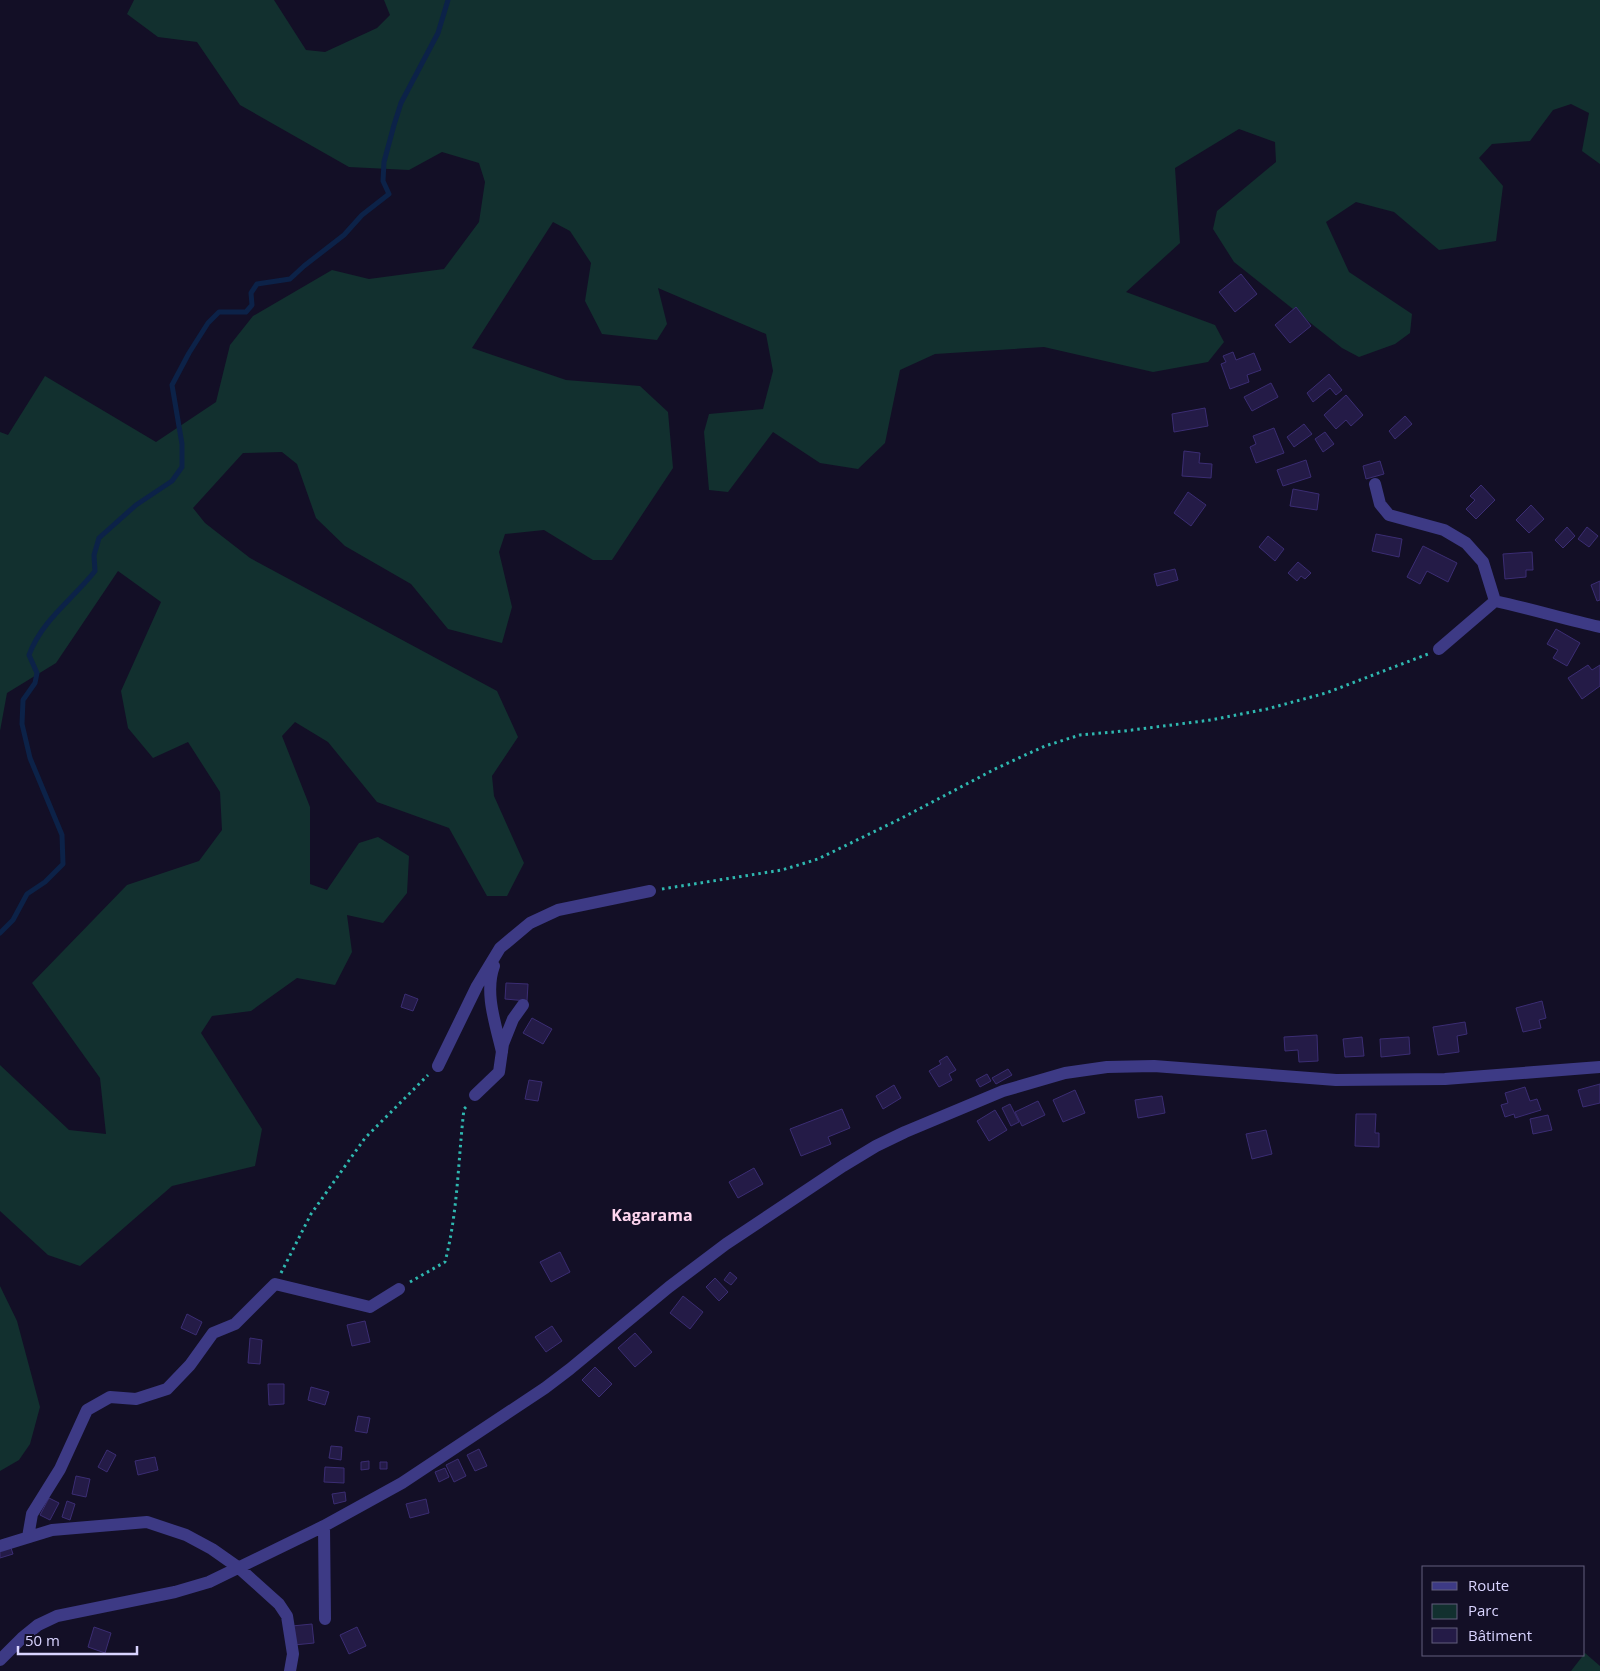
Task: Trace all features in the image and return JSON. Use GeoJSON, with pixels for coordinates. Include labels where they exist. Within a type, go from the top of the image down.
{"type":"FeatureCollection","features":[{"type":"Feature","properties":{"kind":"street"},"geometry":{"type":"LineString","coordinates":[[1375,484],[1380,504],[1389,515],[1444,530],[1466,543],[1483,562],[1495,601]]}},
{"type":"Feature","properties":{"kind":"street"},"geometry":{"type":"LineString","coordinates":[[1495,601],[1600,627]]}},
{"type":"Feature","properties":{"kind":"street"},"geometry":{"type":"LineString","coordinates":[[1440,648],[1495,601]]}},
{"type":"Feature","properties":{"kind":"street"},"geometry":{"type":"LineString","coordinates":[[438,1066],[477,986],[500,948],[530,923],[558,910],[650,891]]}},
{"type":"Feature","properties":{"kind":"street"},"geometry":{"type":"LineString","coordinates":[[500,948],[490,977],[492,1009],[502,1052]]}},
{"type":"Feature","properties":{"kind":"street"},"geometry":{"type":"LineString","coordinates":[[475,1095],[499,1072],[502,1052],[513,1019],[524,1005]]}},
{"type":"Feature","properties":{"kind":"street"},"geometry":{"type":"LineString","coordinates":[[0,1660],[38,1625],[57,1616],[175,1592],[209,1582],[324,1526],[402,1483],[545,1388],[570,1370],[669,1287],[726,1244],[843,1166],[876,1146],[905,1132],[1003,1091],[1065,1073],[1108,1067],[1154,1066],[1336,1080],[1445,1079],[1600,1067]]}},
{"type":"Feature","properties":{"kind":"street"},"geometry":{"type":"LineString","coordinates":[[28,1537],[32,1514],[60,1469],[87,1410],[110,1397],[136,1400],[167,1389],[190,1364],[213,1332],[235,1324],[275,1284],[370,1307],[399,1289]]}},
{"type":"Feature","properties":{"kind":"street"},"geometry":{"type":"LineString","coordinates":[[0,1546],[52,1530],[147,1522],[186,1535],[212,1549],[239,1568],[279,1604],[287,1616],[293,1654],[290,1671]]}},
{"type":"Feature","properties":{"kind":"street"},"geometry":{"type":"LineString","coordinates":[[324,1526],[325,1619]]}},
{"type":"Feature","properties":{"kind":"path"},"geometry":{"type":"LineString","coordinates":[[650,891],[782,870],[818,859],[900,819],[997,768],[1045,746],[1080,735],[1211,720],[1267,709],[1326,693],[1411,662],[1440,648]]}},
{"type":"Feature","properties":{"kind":"path"},"geometry":{"type":"LineString","coordinates":[[275,1284],[311,1214],[365,1138],[438,1066]]}},
{"type":"Feature","properties":{"kind":"path"},"geometry":{"type":"LineString","coordinates":[[399,1289],[445,1262],[458,1178],[464,1110],[475,1095]]}},
{"type":"Feature","properties":{"kind":"green space"},"geometry":{"type":"Polygon","coordinates":[[[134,0],[274,0],[306,50],[325,52],[377,28],[390,15],[384,0],[1600,0],[1600,164],[1582,151],[1589,113],[1571,104],[1553,110],[1530,141],[1492,144],[1479,158],[1503,186],[1496,241],[1439,250],[1394,212],[1356,202],[1326,222],[1349,272],[1412,314],[1410,333],[1395,344],[1359,357],[1342,348],[1234,262],[1213,229],[1217,211],[1276,162],[1275,142],[1239,129],[1175,168],[1180,243],[1126,292],[1215,325],[1224,342],[1208,362],[1153,372],[1044,347],[935,354],[900,370],[885,443],[858,469],[820,463],[773,432],[728,492],[709,490],[704,432],[709,414],[763,409],[773,371],[766,334],[658,288],[667,324],[657,340],[602,334],[585,301],[591,263],[570,231],[553,222],[472,348],[566,380],[640,386],[668,412],[673,468],[612,560],[593,560],[544,530],[505,534],[499,552],[512,607],[502,643],[448,629],[411,584],[345,546],[316,518],[297,464],[282,452],[243,453],[193,508],[205,523],[250,558],[497,691],[518,737],[492,776],[494,796],[524,863],[507,896],[487,896],[449,828],[377,802],[328,742],[295,722],[282,736],[310,807],[310,884],[327,890],[359,843],[378,837],[409,856],[407,893],[383,923],[347,915],[352,952],[335,985],[297,978],[251,1011],[212,1016],[201,1033],[262,1129],[255,1166],[172,1186],[80,1266],[48,1255],[0,1211],[0,1065],[69,1130],[106,1134],[100,1078],[32,983],[127,885],[199,861],[222,830],[220,792],[188,742],[153,758],[128,728],[121,691],[161,602],[118,571],[56,663],[7,693],[0,731],[0,432],[8,435],[45,376],[156,442],[216,402],[230,345],[253,316],[332,270],[369,279],[444,269],[479,222],[485,182],[479,163],[442,152],[409,170],[349,167],[240,105],[197,42],[158,37],[127,14],[134,0]]]}},
{"type":"Feature","properties":{"kind":"green space"},"geometry":{"type":"Polygon","coordinates":[[[0,1286],[17,1321],[40,1407],[30,1444],[19,1460],[0,1471],[0,1286]]]}},
{"type":"Feature","properties":{"kind":"green space"},"geometry":{"type":"Polygon","coordinates":[[[1585,1653],[1600,1666],[1600,1671],[1571,1671],[1583,1656],[1585,1656],[1585,1653]]]}},
{"type":"Feature","properties":{"kind":"building"},"geometry":{"type":"Polygon","coordinates":[[[1241,274],[1257,294],[1235,312],[1219,292],[1241,274]]]}},
{"type":"Feature","properties":{"kind":"building"},"geometry":{"type":"Polygon","coordinates":[[[1296,307],[1311,326],[1290,343],[1275,325],[1296,307]]]}},
{"type":"Feature","properties":{"kind":"building"},"geometry":{"type":"Polygon","coordinates":[[[1233,352],[1236,360],[1254,353],[1261,370],[1247,375],[1249,382],[1230,389],[1221,364],[1226,362],[1223,356],[1233,352]]]}},
{"type":"Feature","properties":{"kind":"building"},"geometry":{"type":"Polygon","coordinates":[[[1329,374],[1342,390],[1336,395],[1330,388],[1313,402],[1307,393],[1329,374]]]}},
{"type":"Feature","properties":{"kind":"building"},"geometry":{"type":"Polygon","coordinates":[[[1271,383],[1278,397],[1252,411],[1244,397],[1271,383]]]}},
{"type":"Feature","properties":{"kind":"building"},"geometry":{"type":"Polygon","coordinates":[[[1346,395],[1363,415],[1351,426],[1346,420],[1336,429],[1324,415],[1346,395]]]}},
{"type":"Feature","properties":{"kind":"building"},"geometry":{"type":"Polygon","coordinates":[[[1205,408],[1208,426],[1174,432],[1172,414],[1205,408]]]}},
{"type":"Feature","properties":{"kind":"building"},"geometry":{"type":"Polygon","coordinates":[[[1405,416],[1412,424],[1395,439],[1389,431],[1405,416]]]}},
{"type":"Feature","properties":{"kind":"building"},"geometry":{"type":"Polygon","coordinates":[[[1304,424],[1312,434],[1294,447],[1287,437],[1304,424]]]}},
{"type":"Feature","properties":{"kind":"building"},"geometry":{"type":"Polygon","coordinates":[[[1274,428],[1284,453],[1256,463],[1250,447],[1256,444],[1253,436],[1274,428]]]}},
{"type":"Feature","properties":{"kind":"building"},"geometry":{"type":"Polygon","coordinates":[[[1325,432],[1334,444],[1323,452],[1315,439],[1325,432]]]}},
{"type":"Feature","properties":{"kind":"building"},"geometry":{"type":"Polygon","coordinates":[[[1184,451],[1200,453],[1199,463],[1212,464],[1211,478],[1182,476],[1184,451]]]}},
{"type":"Feature","properties":{"kind":"building"},"geometry":{"type":"Polygon","coordinates":[[[1306,460],[1311,477],[1283,486],[1277,470],[1306,460]]]}},
{"type":"Feature","properties":{"kind":"building"},"geometry":{"type":"Polygon","coordinates":[[[1380,461],[1384,474],[1366,479],[1363,466],[1380,461]]]}},
{"type":"Feature","properties":{"kind":"building"},"geometry":{"type":"Polygon","coordinates":[[[1481,485],[1495,500],[1476,519],[1466,509],[1475,500],[1470,496],[1481,485]]]}},
{"type":"Feature","properties":{"kind":"building"},"geometry":{"type":"Polygon","coordinates":[[[1293,489],[1319,494],[1317,510],[1290,506],[1293,489]]]}},
{"type":"Feature","properties":{"kind":"building"},"geometry":{"type":"Polygon","coordinates":[[[1188,492],[1206,505],[1191,526],[1174,513],[1188,492]]]}},
{"type":"Feature","properties":{"kind":"building"},"geometry":{"type":"Polygon","coordinates":[[[1531,505],[1544,519],[1529,533],[1516,520],[1531,505]]]}},
{"type":"Feature","properties":{"kind":"building"},"geometry":{"type":"Polygon","coordinates":[[[1567,527],[1575,536],[1563,548],[1555,540],[1567,527]]]}},
{"type":"Feature","properties":{"kind":"building"},"geometry":{"type":"Polygon","coordinates":[[[1587,527],[1598,536],[1589,547],[1578,539],[1587,527]]]}},
{"type":"Feature","properties":{"kind":"building"},"geometry":{"type":"Polygon","coordinates":[[[1376,534],[1402,539],[1399,557],[1372,551],[1376,534]]]}},
{"type":"Feature","properties":{"kind":"building"},"geometry":{"type":"Polygon","coordinates":[[[1268,536],[1284,549],[1275,561],[1259,547],[1268,536]]]}},
{"type":"Feature","properties":{"kind":"building"},"geometry":{"type":"Polygon","coordinates":[[[1423,546],[1457,563],[1448,582],[1427,571],[1420,584],[1407,577],[1423,546]]]}},
{"type":"Feature","properties":{"kind":"building"},"geometry":{"type":"Polygon","coordinates":[[[1532,552],[1533,570],[1526,570],[1526,577],[1505,579],[1503,554],[1532,552]]]}},
{"type":"Feature","properties":{"kind":"building"},"geometry":{"type":"Polygon","coordinates":[[[1298,562],[1311,573],[1305,579],[1301,576],[1297,581],[1288,573],[1298,562]]]}},
{"type":"Feature","properties":{"kind":"building"},"geometry":{"type":"Polygon","coordinates":[[[1175,569],[1178,580],[1157,586],[1154,574],[1175,569]]]}},
{"type":"Feature","properties":{"kind":"building"},"geometry":{"type":"Polygon","coordinates":[[[1600,581],[1600,600],[1597,601],[1591,585],[1600,581]]]}},
{"type":"Feature","properties":{"kind":"building"},"geometry":{"type":"Polygon","coordinates":[[[1556,629],[1580,643],[1567,666],[1553,658],[1558,650],[1547,644],[1556,629]]]}},
{"type":"Feature","properties":{"kind":"building"},"geometry":{"type":"Polygon","coordinates":[[[1588,665],[1592,670],[1600,665],[1600,686],[1582,699],[1568,678],[1588,665]]]}},
{"type":"Feature","properties":{"kind":"building"},"geometry":{"type":"Polygon","coordinates":[[[506,983],[528,984],[527,1001],[505,999],[506,983]]]}},
{"type":"Feature","properties":{"kind":"building"},"geometry":{"type":"Polygon","coordinates":[[[405,994],[418,999],[413,1011],[401,1007],[405,994]]]}},
{"type":"Feature","properties":{"kind":"building"},"geometry":{"type":"Polygon","coordinates":[[[1542,1001],[1546,1018],[1539,1020],[1541,1028],[1523,1032],[1516,1008],[1542,1001]]]}},
{"type":"Feature","properties":{"kind":"building"},"geometry":{"type":"Polygon","coordinates":[[[532,1018],[552,1029],[543,1044],[523,1033],[532,1018]]]}},
{"type":"Feature","properties":{"kind":"building"},"geometry":{"type":"Polygon","coordinates":[[[1465,1022],[1467,1034],[1457,1036],[1459,1052],[1438,1055],[1433,1027],[1465,1022]]]}},
{"type":"Feature","properties":{"kind":"building"},"geometry":{"type":"Polygon","coordinates":[[[1317,1035],[1318,1061],[1299,1062],[1298,1050],[1285,1051],[1284,1037],[1317,1035]]]}},
{"type":"Feature","properties":{"kind":"building"},"geometry":{"type":"Polygon","coordinates":[[[1362,1037],[1364,1056],[1345,1057],[1343,1039],[1362,1037]]]}},
{"type":"Feature","properties":{"kind":"building"},"geometry":{"type":"Polygon","coordinates":[[[1409,1037],[1410,1054],[1381,1057],[1380,1039],[1409,1037]]]}},
{"type":"Feature","properties":{"kind":"building"},"geometry":{"type":"Polygon","coordinates":[[[947,1056],[956,1070],[949,1074],[952,1080],[939,1087],[929,1071],[941,1064],[939,1061],[947,1056]]]}},
{"type":"Feature","properties":{"kind":"building"},"geometry":{"type":"Polygon","coordinates":[[[1008,1069],[1012,1075],[996,1084],[992,1078],[1008,1069]]]}},
{"type":"Feature","properties":{"kind":"building"},"geometry":{"type":"Polygon","coordinates":[[[987,1074],[991,1081],[980,1087],[976,1080],[987,1074]]]}},
{"type":"Feature","properties":{"kind":"building"},"geometry":{"type":"Polygon","coordinates":[[[529,1080],[542,1082],[538,1101],[525,1099],[529,1080]]]}},
{"type":"Feature","properties":{"kind":"building"},"geometry":{"type":"Polygon","coordinates":[[[1600,1084],[1600,1103],[1583,1107],[1578,1090],[1600,1084]]]}},
{"type":"Feature","properties":{"kind":"building"},"geometry":{"type":"Polygon","coordinates":[[[894,1085],[901,1098],[883,1109],[876,1096],[894,1085]]]}},
{"type":"Feature","properties":{"kind":"building"},"geometry":{"type":"Polygon","coordinates":[[[1525,1087],[1530,1101],[1537,1099],[1541,1110],[1515,1118],[1514,1114],[1505,1117],[1501,1105],[1508,1103],[1505,1093],[1525,1087]]]}},
{"type":"Feature","properties":{"kind":"building"},"geometry":{"type":"Polygon","coordinates":[[[1075,1090],[1085,1113],[1063,1122],[1053,1100],[1075,1090]]]}},
{"type":"Feature","properties":{"kind":"building"},"geometry":{"type":"Polygon","coordinates":[[[1162,1096],[1165,1113],[1138,1118],[1135,1100],[1162,1096]]]}},
{"type":"Feature","properties":{"kind":"building"},"geometry":{"type":"Polygon","coordinates":[[[1038,1101],[1045,1115],[1022,1126],[1015,1112],[1038,1101]]]}},
{"type":"Feature","properties":{"kind":"building"},"geometry":{"type":"Polygon","coordinates":[[[1010,1104],[1019,1122],[1011,1126],[1002,1108],[1010,1104]]]}},
{"type":"Feature","properties":{"kind":"building"},"geometry":{"type":"Polygon","coordinates":[[[842,1109],[850,1128],[828,1137],[831,1144],[801,1156],[790,1129],[842,1109]]]}},
{"type":"Feature","properties":{"kind":"building"},"geometry":{"type":"Polygon","coordinates":[[[995,1110],[1007,1130],[989,1141],[977,1121],[995,1110]]]}},
{"type":"Feature","properties":{"kind":"building"},"geometry":{"type":"Polygon","coordinates":[[[1356,1114],[1376,1114],[1375,1133],[1379,1133],[1379,1147],[1355,1146],[1356,1114]]]}},
{"type":"Feature","properties":{"kind":"building"},"geometry":{"type":"Polygon","coordinates":[[[1548,1115],[1552,1130],[1533,1134],[1530,1119],[1548,1115]]]}},
{"type":"Feature","properties":{"kind":"building"},"geometry":{"type":"Polygon","coordinates":[[[1266,1130],[1272,1154],[1252,1159],[1246,1134],[1266,1130]]]}},
{"type":"Feature","properties":{"kind":"building"},"geometry":{"type":"Polygon","coordinates":[[[754,1168],[763,1184],[738,1198],[729,1182],[754,1168]]]}},
{"type":"Feature","properties":{"kind":"building"},"geometry":{"type":"Polygon","coordinates":[[[560,1252],[570,1272],[551,1282],[540,1262],[560,1252]]]}},
{"type":"Feature","properties":{"kind":"building"},"geometry":{"type":"Polygon","coordinates":[[[730,1272],[737,1278],[731,1285],[724,1280],[730,1272]]]}},
{"type":"Feature","properties":{"kind":"building"},"geometry":{"type":"Polygon","coordinates":[[[715,1278],[728,1292],[719,1301],[706,1287],[715,1278]]]}},
{"type":"Feature","properties":{"kind":"building"},"geometry":{"type":"Polygon","coordinates":[[[683,1296],[703,1312],[690,1329],[670,1313],[683,1296]]]}},
{"type":"Feature","properties":{"kind":"building"},"geometry":{"type":"Polygon","coordinates":[[[187,1314],[202,1322],[196,1335],[181,1328],[187,1314]]]}},
{"type":"Feature","properties":{"kind":"building"},"geometry":{"type":"Polygon","coordinates":[[[365,1321],[370,1342],[352,1346],[347,1325],[365,1321]]]}},
{"type":"Feature","properties":{"kind":"building"},"geometry":{"type":"Polygon","coordinates":[[[552,1326],[562,1341],[546,1352],[535,1337],[552,1326]]]}},
{"type":"Feature","properties":{"kind":"building"},"geometry":{"type":"Polygon","coordinates":[[[635,1333],[652,1352],[635,1367],[618,1348],[635,1333]]]}},
{"type":"Feature","properties":{"kind":"building"},"geometry":{"type":"Polygon","coordinates":[[[250,1338],[262,1340],[260,1364],[248,1363],[250,1338]]]}},
{"type":"Feature","properties":{"kind":"building"},"geometry":{"type":"Polygon","coordinates":[[[595,1367],[612,1384],[599,1397],[582,1380],[595,1367]]]}},
{"type":"Feature","properties":{"kind":"building"},"geometry":{"type":"Polygon","coordinates":[[[268,1384],[284,1384],[284,1404],[269,1405],[268,1384]]]}},
{"type":"Feature","properties":{"kind":"building"},"geometry":{"type":"Polygon","coordinates":[[[311,1387],[329,1392],[325,1405],[308,1400],[311,1387]]]}},
{"type":"Feature","properties":{"kind":"building"},"geometry":{"type":"Polygon","coordinates":[[[358,1416],[370,1418],[367,1433],[355,1431],[358,1416]]]}},
{"type":"Feature","properties":{"kind":"building"},"geometry":{"type":"Polygon","coordinates":[[[331,1446],[342,1447],[341,1460],[329,1458],[331,1446]]]}},
{"type":"Feature","properties":{"kind":"building"},"geometry":{"type":"Polygon","coordinates":[[[479,1449],[487,1466],[475,1471],[467,1455],[479,1449]]]}},
{"type":"Feature","properties":{"kind":"building"},"geometry":{"type":"Polygon","coordinates":[[[107,1450],[116,1455],[107,1472],[98,1467],[107,1450]]]}},
{"type":"Feature","properties":{"kind":"building"},"geometry":{"type":"Polygon","coordinates":[[[155,1457],[158,1470],[138,1475],[135,1461],[155,1457]]]}},
{"type":"Feature","properties":{"kind":"building"},"geometry":{"type":"Polygon","coordinates":[[[458,1459],[466,1476],[454,1482],[446,1465],[458,1459]]]}},
{"type":"Feature","properties":{"kind":"building"},"geometry":{"type":"Polygon","coordinates":[[[369,1461],[369,1469],[361,1470],[361,1462],[369,1461]]]}},
{"type":"Feature","properties":{"kind":"building"},"geometry":{"type":"Polygon","coordinates":[[[380,1462],[387,1462],[387,1469],[380,1469],[380,1462]]]}},
{"type":"Feature","properties":{"kind":"building"},"geometry":{"type":"Polygon","coordinates":[[[325,1467],[344,1468],[344,1483],[324,1482],[325,1467]]]}},
{"type":"Feature","properties":{"kind":"building"},"geometry":{"type":"Polygon","coordinates":[[[445,1468],[449,1477],[439,1482],[435,1472],[445,1468]]]}},
{"type":"Feature","properties":{"kind":"building"},"geometry":{"type":"Polygon","coordinates":[[[76,1476],[90,1479],[86,1497],[72,1494],[76,1476]]]}},
{"type":"Feature","properties":{"kind":"building"},"geometry":{"type":"Polygon","coordinates":[[[345,1492],[346,1501],[334,1504],[332,1494],[345,1492]]]}},
{"type":"Feature","properties":{"kind":"building"},"geometry":{"type":"Polygon","coordinates":[[[49,1498],[59,1503],[50,1520],[40,1515],[49,1498]]]}},
{"type":"Feature","properties":{"kind":"building"},"geometry":{"type":"Polygon","coordinates":[[[426,1499],[429,1513],[410,1518],[406,1504],[426,1499]]]}},
{"type":"Feature","properties":{"kind":"building"},"geometry":{"type":"Polygon","coordinates":[[[67,1501],[75,1504],[70,1520],[62,1517],[67,1501]]]}},
{"type":"Feature","properties":{"kind":"building"},"geometry":{"type":"Polygon","coordinates":[[[10,1545],[13,1554],[0,1558],[0,1549],[10,1545]]]}},
{"type":"Feature","properties":{"kind":"building"},"geometry":{"type":"Polygon","coordinates":[[[312,1624],[314,1643],[294,1645],[292,1626],[312,1624]]]}},
{"type":"Feature","properties":{"kind":"building"},"geometry":{"type":"Polygon","coordinates":[[[94,1627],[111,1633],[105,1653],[88,1647],[94,1627]]]}},
{"type":"Feature","properties":{"kind":"building"},"geometry":{"type":"Polygon","coordinates":[[[357,1627],[366,1646],[349,1654],[340,1635],[357,1627]]]}},
{"type":"Feature","properties":{"kind":"waterway"},"geometry":{"type":"LineString","coordinates":[[0,933],[13,920],[27,894],[45,882],[63,864],[62,835],[30,758],[22,724],[23,700],[35,683],[37,673],[29,655],[35,642],[50,620],[95,571],[94,555],[99,538],[136,505],[172,481],[182,467],[182,444],[172,385],[208,323],[219,312],[246,312],[252,305],[251,293],[257,284],[290,279],[344,235],[362,215],[389,194],[383,181],[384,162],[394,125],[401,103],[438,33],[448,0]]}},
{"type":"Feature","properties":{"kind":"district","name":"Kagarama"},"geometry":{"type":"Point","coordinates":[652,1215]}}]}
